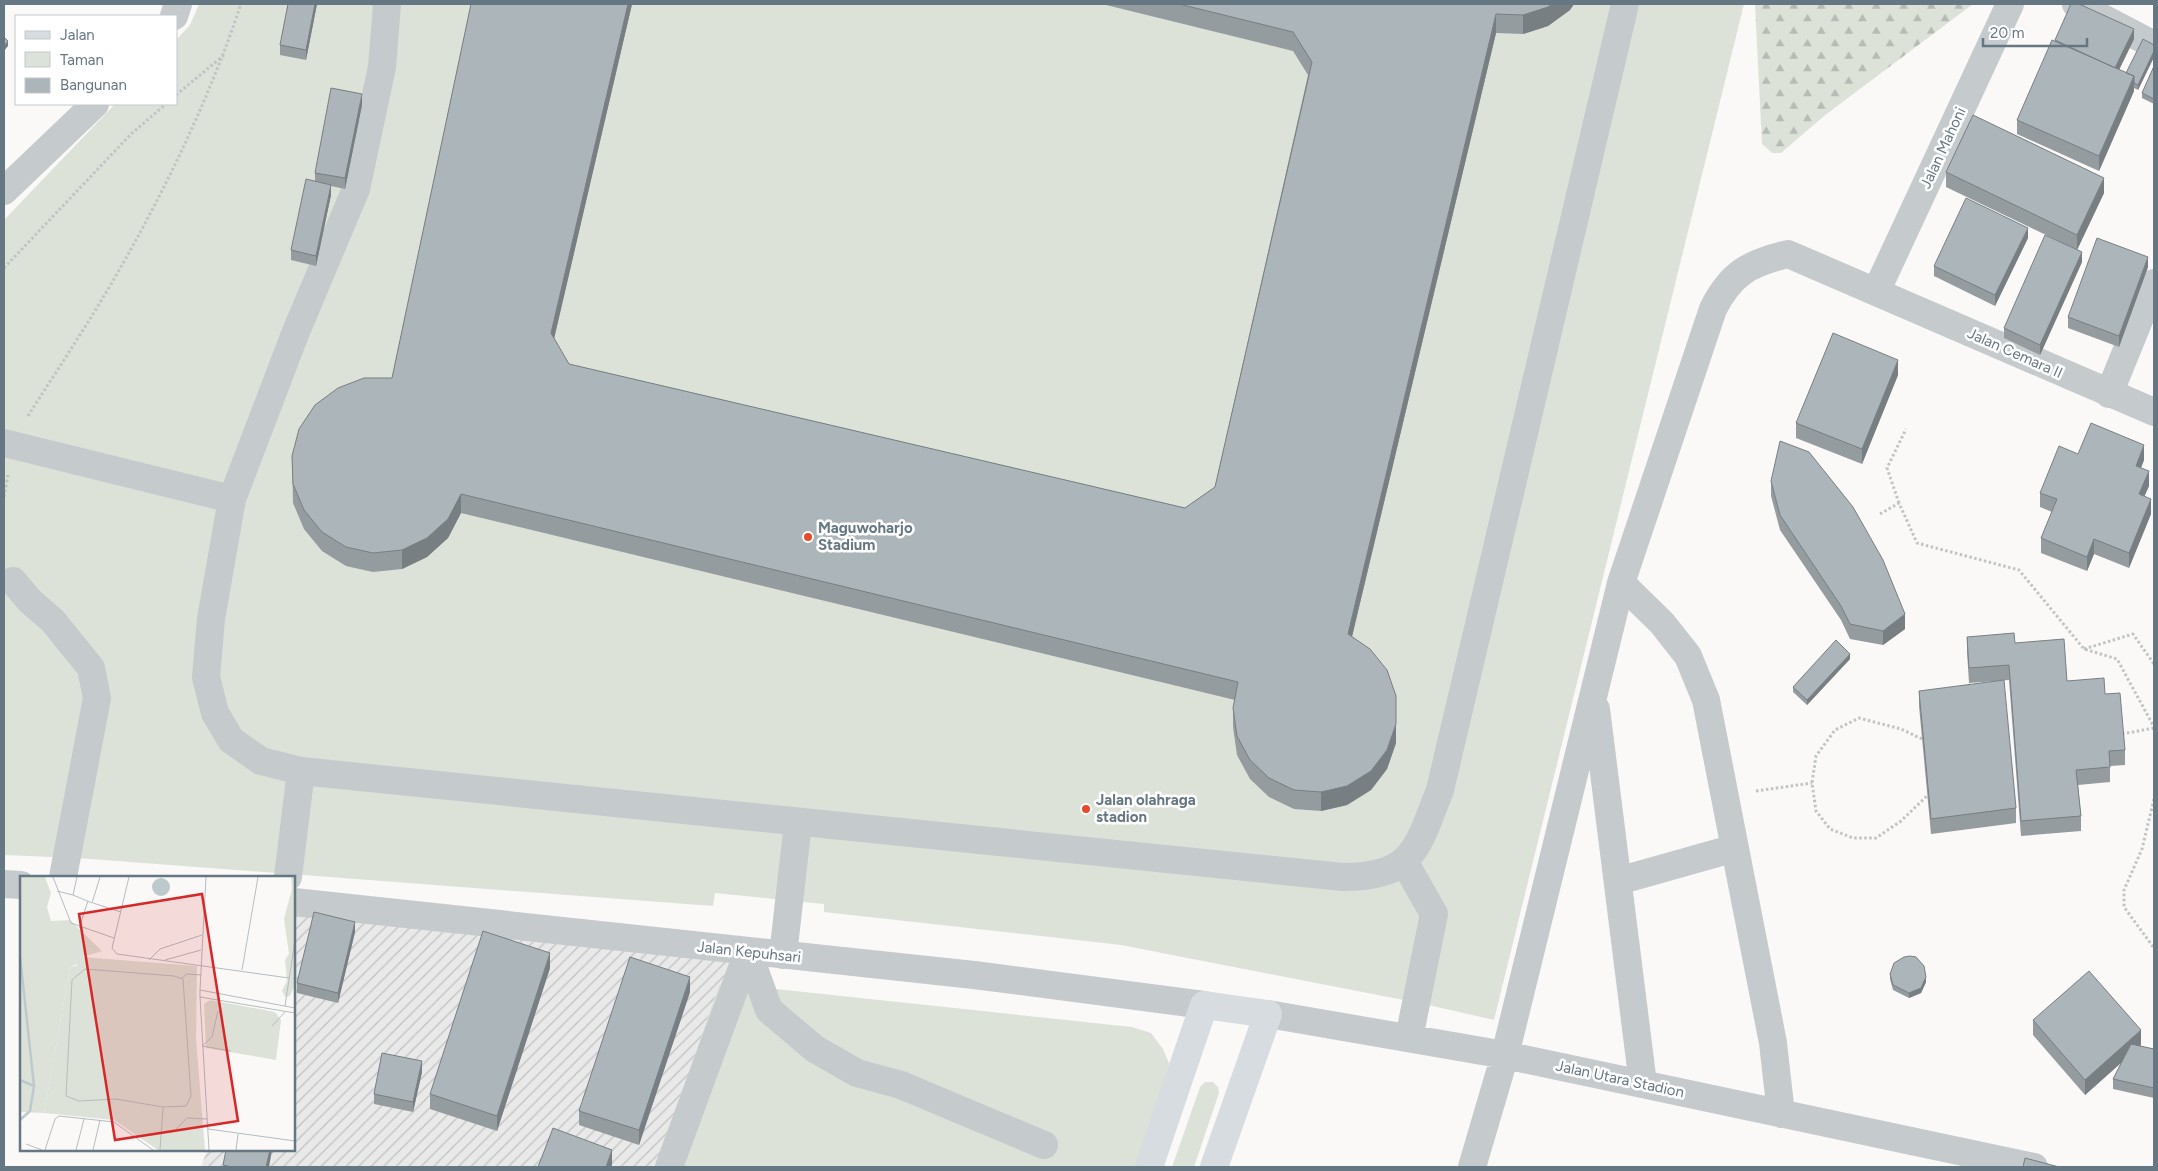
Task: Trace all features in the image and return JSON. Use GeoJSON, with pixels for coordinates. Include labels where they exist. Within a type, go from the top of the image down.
{"type":"FeatureCollection","features":[{"type":"Feature","properties":{"kind":"main road","name":"Jalan Utara Stadion"},"geometry":{"type":"LineString","coordinates":[[1204,1005],[1268,1014]]}},
{"type":"Feature","properties":{"kind":"main road"},"geometry":{"type":"LineString","coordinates":[[1149,1167],[1204,1005]]}},
{"type":"Feature","properties":{"kind":"main road"},"geometry":{"type":"LineString","coordinates":[[1214,1167],[1268,1014]]}},
{"type":"Feature","properties":{"kind":"street"},"geometry":{"type":"LineString","coordinates":[[387,4],[382,67],[356,189],[294,334],[232,499],[211,619],[206,677],[216,713],[231,740],[261,761],[301,771],[1343,877],[1368,877],[1392,870],[1405,863],[1422,835],[1440,790],[1625,4]]}},
{"type":"Feature","properties":{"kind":"street","name":"Jalan Mahoni"},"geometry":{"type":"LineString","coordinates":[[1876,292],[2010,4]]}},
{"type":"Feature","properties":{"kind":"street"},"geometry":{"type":"LineString","coordinates":[[2076,4],[2154,45]]}},
{"type":"Feature","properties":{"kind":"street"},"geometry":{"type":"LineString","coordinates":[[4,191],[94,105]]}},
{"type":"Feature","properties":{"kind":"street","name":"Jalan Cemara II"},"geometry":{"type":"LineString","coordinates":[[1472,1167],[1505,1055],[1621,583],[1713,309],[1722,292],[1736,276],[1759,260],[1788,254],[2154,412]]}},
{"type":"Feature","properties":{"kind":"street"},"geometry":{"type":"LineString","coordinates":[[2109,394],[2154,283]]}},
{"type":"Feature","properties":{"kind":"street"},"geometry":{"type":"LineString","coordinates":[[9,445],[232,499]]}},
{"type":"Feature","properties":{"kind":"street"},"geometry":{"type":"LineString","coordinates":[[13,581],[30,601],[53,621],[90,668],[97,698],[63,876]]}},
{"type":"Feature","properties":{"kind":"street"},"geometry":{"type":"LineString","coordinates":[[1621,583],[1662,623],[1688,656],[1706,700],[1773,1043],[1781,1114]]}},
{"type":"Feature","properties":{"kind":"street"},"geometry":{"type":"LineString","coordinates":[[1594,692],[1643,1084]]}},
{"type":"Feature","properties":{"kind":"street"},"geometry":{"type":"LineString","coordinates":[[288,876],[301,771]]}},
{"type":"Feature","properties":{"kind":"street"},"geometry":{"type":"LineString","coordinates":[[783,955],[798,823]]}},
{"type":"Feature","properties":{"kind":"street"},"geometry":{"type":"LineString","coordinates":[[1618,881],[1735,848]]}},
{"type":"Feature","properties":{"kind":"street"},"geometry":{"type":"LineString","coordinates":[[1405,863],[1434,914],[1409,1038]]}},
{"type":"Feature","properties":{"kind":"street"},"geometry":{"type":"LineString","coordinates":[[4,884],[20,886]]}},
{"type":"Feature","properties":{"kind":"street","name":"Jalan Kepuhsari"},"geometry":{"type":"LineString","coordinates":[[295,902],[974,975],[1204,1005]]}},
{"type":"Feature","properties":{"kind":"street"},"geometry":{"type":"LineString","coordinates":[[748,952],[768,1010],[815,1050],[857,1073],[901,1085],[1044,1145]]}},
{"type":"Feature","properties":{"kind":"street"},"geometry":{"type":"LineString","coordinates":[[669,1167],[748,952]]}},
{"type":"Feature","properties":{"kind":"street","name":"Jalan Utara Stadion"},"geometry":{"type":"LineString","coordinates":[[1268,1014],[1505,1055],[2034,1167]]}},
{"type":"Feature","properties":{"kind":"path"},"geometry":{"type":"LineString","coordinates":[[4,497],[9,445],[126,258],[190,132],[224,55],[241,4]]}},
{"type":"Feature","properties":{"kind":"path"},"geometry":{"type":"LineString","coordinates":[[178,93],[224,55]]}},
{"type":"Feature","properties":{"kind":"path"},"geometry":{"type":"LineString","coordinates":[[4,268],[130,134],[165,105]]}},
{"type":"Feature","properties":{"kind":"path"},"geometry":{"type":"LineString","coordinates":[[1906,430],[1887,468],[1899,503],[1917,543],[2019,570],[2084,649],[2117,659],[2154,728],[2122,734]]}},
{"type":"Feature","properties":{"kind":"path"},"geometry":{"type":"LineString","coordinates":[[1880,514],[1899,503]]}},
{"type":"Feature","properties":{"kind":"path"},"geometry":{"type":"LineString","coordinates":[[2084,649],[2133,634],[2154,664]]}},
{"type":"Feature","properties":{"kind":"path"},"geometry":{"type":"LineString","coordinates":[[1922,739],[1901,729],[1859,718],[1835,730],[1816,756],[1812,783],[1816,811],[1830,829],[1853,838],[1876,838],[1901,821],[1928,795]]}},
{"type":"Feature","properties":{"kind":"path"},"geometry":{"type":"LineString","coordinates":[[1725,796],[1812,783]]}},
{"type":"Feature","properties":{"kind":"path"},"geometry":{"type":"LineString","coordinates":[[2154,799],[2142,849],[2124,890],[2124,907],[2154,948]]}},
{"type":"Feature","properties":{"kind":"shaded area"},"geometry":{"type":"Polygon","coordinates":[[[295,902],[765,954],[666,1167],[201,1167],[207,1151],[295,1151],[295,902]]]}},
{"type":"Feature","properties":{"kind":"green space","name":"Maguwoharjo Stadium"},"geometry":{"type":"Polygon","coordinates":[[[199,4],[1744,4],[1494,1020],[1424,1004],[1121,945],[824,912],[824,904],[715,893],[713,906],[77,858],[4,855],[4,220],[114,105],[178,105],[178,38],[190,25],[199,4]]]}},
{"type":"Feature","properties":{"kind":"green space"},"geometry":{"type":"Polygon","coordinates":[[[1755,4],[1973,4],[1824,116],[1781,153],[1772,153],[1762,144],[1755,4]]]}},
{"type":"Feature","properties":{"kind":"green space"},"geometry":{"type":"Polygon","coordinates":[[[719,985],[747,986],[1132,1027],[1151,1033],[1163,1049],[1169,1063],[1165,1086],[1136,1167],[656,1167],[719,985]]]}},
{"type":"Feature","properties":{"kind":"green space"},"geometry":{"type":"Polygon","coordinates":[[[1205,1082],[1213,1082],[1218,1087],[1219,1093],[1194,1167],[1172,1167],[1200,1087],[1205,1082]]]}},
{"type":"Feature","properties":{"kind":"building"},"geometry":{"type":"Polygon","coordinates":[[[288,4],[315,4],[306,50],[280,45],[288,4]]]}},
{"type":"Feature","properties":{"kind":"building"},"geometry":{"type":"Polygon","coordinates":[[[471,4],[628,4],[551,333],[569,364],[1185,508],[1215,487],[1312,62],[1293,32],[1179,4],[1552,4],[1523,15],[1496,14],[1348,634],[1370,649],[1387,670],[1396,696],[1396,724],[1387,750],[1371,771],[1347,786],[1321,792],[1294,790],[1269,778],[1250,760],[1237,736],[1233,708],[1238,682],[461,494],[448,519],[427,538],[402,550],[373,553],[346,547],[322,532],[304,510],[293,484],[292,456],[299,429],[315,405],[338,388],[364,378],[392,378],[471,4]]]}},
{"type":"Feature","properties":{"kind":"building"},"geometry":{"type":"Polygon","coordinates":[[[2071,4],[2079,4],[2134,29],[2115,68],[2055,40],[2071,4]]]}},
{"type":"Feature","properties":{"kind":"building"},"geometry":{"type":"Polygon","coordinates":[[[4,37],[8,41],[4,46],[4,37]]]}},
{"type":"Feature","properties":{"kind":"building"},"geometry":{"type":"Polygon","coordinates":[[[2143,39],[2154,45],[2154,51],[2138,85],[2134,83],[2134,76],[2126,73],[2143,39]]]}},
{"type":"Feature","properties":{"kind":"building"},"geometry":{"type":"Polygon","coordinates":[[[2052,40],[2134,76],[2099,156],[2017,120],[2052,40]]]}},
{"type":"Feature","properties":{"kind":"building"},"geometry":{"type":"Polygon","coordinates":[[[2154,66],[2154,99],[2142,93],[2154,66]]]}},
{"type":"Feature","properties":{"kind":"building"},"geometry":{"type":"Polygon","coordinates":[[[331,88],[362,94],[345,178],[315,173],[331,88]]]}},
{"type":"Feature","properties":{"kind":"building"},"geometry":{"type":"Polygon","coordinates":[[[1973,115],[2104,178],[2077,235],[1946,172],[1973,115]]]}},
{"type":"Feature","properties":{"kind":"building"},"geometry":{"type":"Polygon","coordinates":[[[306,179],[331,185],[316,256],[291,250],[306,179]]]}},
{"type":"Feature","properties":{"kind":"building"},"geometry":{"type":"Polygon","coordinates":[[[1966,198],[2028,228],[1995,295],[1934,266],[1966,198]]]}},
{"type":"Feature","properties":{"kind":"building"},"geometry":{"type":"Polygon","coordinates":[[[2045,235],[2082,252],[2040,345],[2004,328],[2045,235]]]}},
{"type":"Feature","properties":{"kind":"building"},"geometry":{"type":"Polygon","coordinates":[[[2097,238],[2148,257],[2119,336],[2068,317],[2097,238]]]}},
{"type":"Feature","properties":{"kind":"building"},"geometry":{"type":"Polygon","coordinates":[[[1833,333],[1898,360],[1862,449],[1796,423],[1833,333]]]}},
{"type":"Feature","properties":{"kind":"building"},"geometry":{"type":"Polygon","coordinates":[[[2091,423],[2144,445],[2136,466],[2149,471],[2139,494],[2151,499],[2129,553],[2094,539],[2087,557],[2041,538],[2057,499],[2040,493],[2059,446],[2078,454],[2091,423]]]}},
{"type":"Feature","properties":{"kind":"building"},"geometry":{"type":"Polygon","coordinates":[[[1780,441],[1809,452],[1853,507],[1883,560],[1905,614],[1883,631],[1850,624],[1841,606],[1780,515],[1771,481],[1780,441]]]}},
{"type":"Feature","properties":{"kind":"building"},"geometry":{"type":"Polygon","coordinates":[[[2014,633],[2015,643],[2064,639],[2067,681],[2104,678],[2105,694],[2120,693],[2125,750],[2109,751],[2110,767],[2076,770],[2081,816],[2021,821],[2009,665],[1969,668],[1967,637],[2014,633]]]}},
{"type":"Feature","properties":{"kind":"building"},"geometry":{"type":"Polygon","coordinates":[[[1836,640],[1850,654],[1807,700],[1793,687],[1836,640]]]}},
{"type":"Feature","properties":{"kind":"building"},"geometry":{"type":"Polygon","coordinates":[[[2004,680],[2016,808],[1931,819],[1919,691],[2004,680]]]}},
{"type":"Feature","properties":{"kind":"building"},"geometry":{"type":"Polygon","coordinates":[[[314,912],[355,922],[338,993],[297,983],[314,912]]]}},
{"type":"Feature","properties":{"kind":"building"},"geometry":{"type":"Polygon","coordinates":[[[483,931],[550,953],[497,1116],[430,1094],[483,931]]]}},
{"type":"Feature","properties":{"kind":"building"},"geometry":{"type":"Polygon","coordinates":[[[1910,956],[1916,957],[1924,966],[1926,977],[1921,988],[1909,993],[1893,985],[1890,974],[1894,963],[1910,956]]]}},
{"type":"Feature","properties":{"kind":"building"},"geometry":{"type":"Polygon","coordinates":[[[630,957],[690,977],[639,1130],[579,1111],[630,957]]]}},
{"type":"Feature","properties":{"kind":"building"},"geometry":{"type":"Polygon","coordinates":[[[2089,971],[2141,1030],[2085,1080],[2033,1020],[2089,971]]]}},
{"type":"Feature","properties":{"kind":"building"},"geometry":{"type":"Polygon","coordinates":[[[2131,1044],[2154,1049],[2154,1088],[2113,1079],[2131,1044]]]}},
{"type":"Feature","properties":{"kind":"building"},"geometry":{"type":"Polygon","coordinates":[[[382,1053],[422,1061],[413,1102],[374,1094],[382,1053]]]}},
{"type":"Feature","properties":{"kind":"building"},"geometry":{"type":"Polygon","coordinates":[[[553,1128],[612,1150],[606,1167],[538,1167],[553,1128]]]}},
{"type":"Feature","properties":{"kind":"building"},"geometry":{"type":"Polygon","coordinates":[[[226,1151],[270,1151],[266,1167],[232,1167],[223,1165],[226,1151]]]}},
{"type":"Feature","properties":{"kind":"building"},"geometry":{"type":"Polygon","coordinates":[[[2025,1158],[2059,1167],[2023,1167],[2025,1158]]]}},
{"type":"Feature","properties":{"kind":"place","name":"Maguwoharjo Stadium"},"geometry":{"type":"Point","coordinates":[808,537]}},
{"type":"Feature","properties":{"kind":"place","name":"Jalan olahraga stadion"},"geometry":{"type":"Point","coordinates":[1086,809]}}]}
